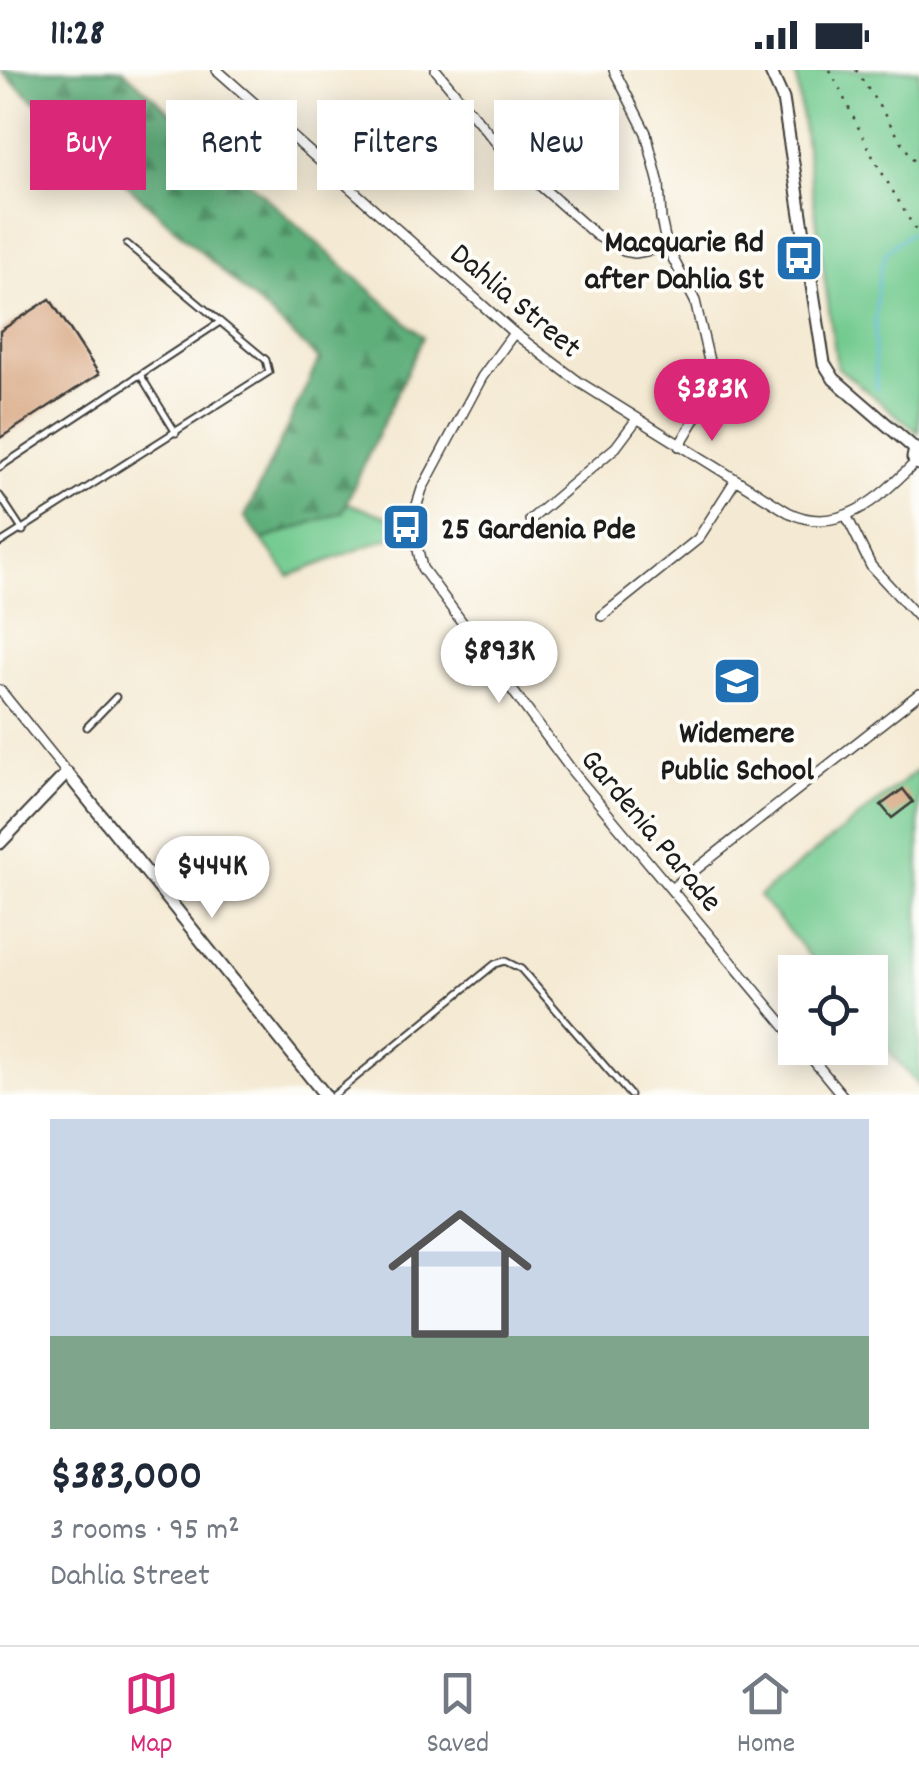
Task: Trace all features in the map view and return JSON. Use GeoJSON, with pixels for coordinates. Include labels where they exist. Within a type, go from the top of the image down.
{"type":"FeatureCollection","features":[{"type":"Feature","properties":{"kind":"street","name":"Dahlia Street"},"geometry":{"type":"LineString","coordinates":[[218,70],[514,333],[579,382],[735,481],[805,520],[826,522],[847,517]]}},
{"type":"Feature","properties":{"kind":"street"},"geometry":{"type":"LineString","coordinates":[[436,70],[509,158],[596,235],[624,252],[667,246]]}},
{"type":"Feature","properties":{"kind":"street"},"geometry":{"type":"LineString","coordinates":[[614,70],[646,133],[667,246],[695,301],[710,381],[707,399],[679,446]]}},
{"type":"Feature","properties":{"kind":"street"},"geometry":{"type":"LineString","coordinates":[[770,70],[785,110],[822,356],[834,379],[917,456],[847,517],[871,566],[919,618]]}},
{"type":"Feature","properties":{"kind":"street","name":"Gardenia Parade"},"geometry":{"type":"LineString","coordinates":[[514,333],[482,377],[422,489],[415,511],[417,551],[430,582],[582,784],[778,1018]]}},
{"type":"Feature","properties":{"kind":"street"},"geometry":{"type":"LineString","coordinates":[[530,520],[616,447],[637,419]]}},
{"type":"Feature","properties":{"kind":"street"},"geometry":{"type":"LineString","coordinates":[[602,616],[698,539],[735,481]]}},
{"type":"Feature","properties":{"kind":"street"},"geometry":{"type":"LineString","coordinates":[[0,690],[325,1095]]}},
{"type":"Feature","properties":{"kind":"street"},"geometry":{"type":"LineString","coordinates":[[670,889],[919,694]]}},
{"type":"Feature","properties":{"kind":"street"},"geometry":{"type":"LineString","coordinates":[[0,843],[67,772]]}},
{"type":"Feature","properties":{"kind":"street"},"geometry":{"type":"LineString","coordinates":[[817,1065],[842,1095]]}},
{"type":"Feature","properties":{"kind":"lane"},"geometry":{"type":"LineString","coordinates":[[0,544],[269,372],[266,360],[127,244]]}},
{"type":"Feature","properties":{"kind":"lane"},"geometry":{"type":"LineString","coordinates":[[0,467],[220,322]]}},
{"type":"Feature","properties":{"kind":"lane"},"geometry":{"type":"LineString","coordinates":[[141,376],[177,434]]}},
{"type":"Feature","properties":{"kind":"lane"},"geometry":{"type":"LineString","coordinates":[[0,496],[23,532]]}},
{"type":"Feature","properties":{"kind":"lane"},"geometry":{"type":"LineString","coordinates":[[87,728],[116,696]]}},
{"type":"Feature","properties":{"kind":"lane"},"geometry":{"type":"LineString","coordinates":[[334,1095],[495,964],[506,960],[522,969],[630,1095]]}},
{"type":"Feature","properties":{"kind":"path"},"geometry":{"type":"LineString","coordinates":[[830,70],[874,160],[919,236]]}},
{"type":"Feature","properties":{"kind":"path"},"geometry":{"type":"LineString","coordinates":[[856,70],[919,169]]}},
{"type":"Feature","properties":{"kind":"green space"},"geometry":{"type":"Polygon","coordinates":[[[0,70],[123,70],[166,108],[166,190],[258,190],[423,337],[342,512],[262,540],[245,517],[319,359],[132,190],[146,190],[146,100],[33,100],[0,70]]]}},
{"type":"Feature","properties":{"kind":"green space"},"geometry":{"type":"Polygon","coordinates":[[[792,70],[919,70],[919,433],[837,367],[796,75],[792,70]]]}},
{"type":"Feature","properties":{"kind":"green space"},"geometry":{"type":"Polygon","coordinates":[[[347,503],[399,521],[399,534],[289,576],[262,540],[342,512],[347,503]]]}},
{"type":"Feature","properties":{"kind":"green space"},"geometry":{"type":"Polygon","coordinates":[[[919,769],[919,1087],[888,1050],[888,955],[809,955],[759,896],[919,769]]]}},
{"type":"Feature","properties":{"kind":"building"},"geometry":{"type":"Polygon","coordinates":[[[50,299],[99,374],[0,438],[0,331],[50,299]]]}},
{"type":"Feature","properties":{"kind":"building"},"geometry":{"type":"Polygon","coordinates":[[[903,789],[913,802],[892,818],[881,805],[903,789]]]}},
{"type":"Feature","properties":{"kind":"waterway"},"geometry":{"type":"LineString","coordinates":[[877,390],[875,324],[880,271],[888,251],[911,233]]}},
{"type":"Feature","properties":{"kind":"place","name":"Macquarie Rd after Dahlia St"},"geometry":{"type":"Point","coordinates":[799,258]}},
{"type":"Feature","properties":{"kind":"place","name":"25 Gardenia Pde"},"geometry":{"type":"Point","coordinates":[406,527]}},
{"type":"Feature","properties":{"kind":"place","name":"Widemere Public School"},"geometry":{"type":"Point","coordinates":[737,681]}}]}
